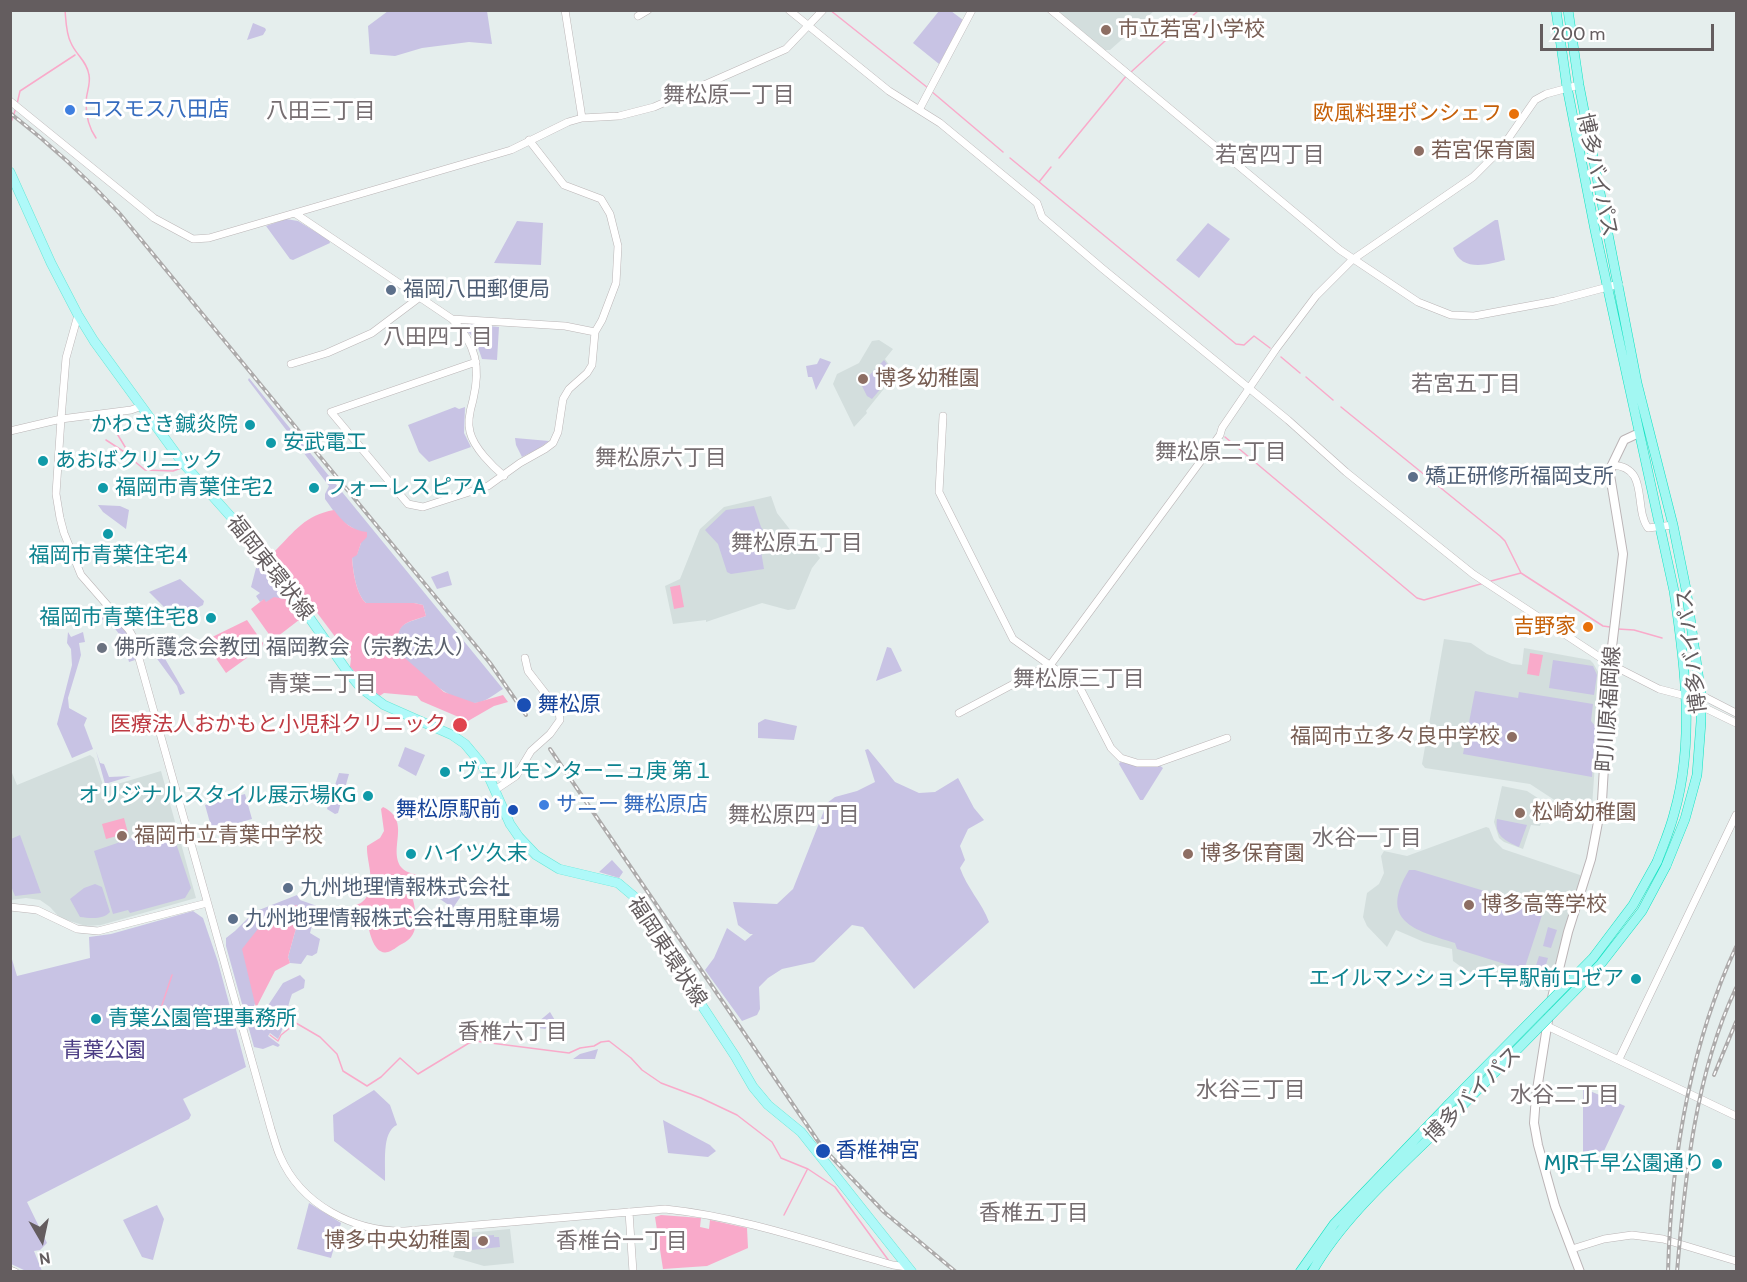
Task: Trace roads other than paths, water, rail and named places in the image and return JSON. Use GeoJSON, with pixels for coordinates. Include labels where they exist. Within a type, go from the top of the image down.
{"type":"FeatureCollection","features":[{"type":"Feature","properties":{"kind":"highway","name":"博多バイパス"},"geometry":{"type":"LineString","coordinates":[[1300,1272],[1334,1224],[1593,958],[1662,864],[1675,814],[1686,733],[1686,696],[1683,652],[1674,591],[1607,287],[1568,87],[1556,10]]}},
{"type":"Feature","properties":{"kind":"highway","name":"博多バイパス"},"geometry":{"type":"LineString","coordinates":[[1312,1272],[1342,1230],[1600,965],[1642,911],[1685,819],[1697,775],[1701,695],[1686,589],[1673,525],[1639,392],[1579,85],[1568,10]]}},
{"type":"Feature","properties":{"kind":"main road","name":"福岡東環状線"},"geometry":{"type":"LineString","coordinates":[[10,172],[38,236],[78,315],[160,433],[186,467],[266,556],[347,671],[362,688],[384,705],[452,735],[465,744],[480,762],[510,824],[536,855],[559,869],[618,883],[637,899],[753,1088],[768,1105],[801,1132],[909,1269]]}},
{"type":"Feature","properties":{"kind":"main road","name":"町川原福岡線"},"geometry":{"type":"LineString","coordinates":[[1580,1272],[1555,1206],[1534,1123],[1547,1026],[1559,966],[1591,859],[1602,801],[1610,664],[1623,554],[1611,488],[1612,465],[1624,440],[1639,433]]}},
{"type":"Feature","properties":{"kind":"street"},"geometry":{"type":"LineString","coordinates":[[565,10],[582,118]]}},
{"type":"Feature","properties":{"kind":"street"},"geometry":{"type":"LineString","coordinates":[[638,16],[648,10]]}},
{"type":"Feature","properties":{"kind":"street"},"geometry":{"type":"LineString","coordinates":[[789,10],[889,91],[940,123],[1037,203],[1042,217],[1473,574],[1610,664],[1659,689],[1686,696],[1701,695],[1737,713]]}},
{"type":"Feature","properties":{"kind":"street"},"geometry":{"type":"LineString","coordinates":[[10,101],[146,213],[192,239],[209,238],[511,150],[554,127],[582,118],[619,116],[654,107],[786,49],[823,10]]}},
{"type":"Feature","properties":{"kind":"street"},"geometry":{"type":"LineString","coordinates":[[919,110],[972,10]]}},
{"type":"Feature","properties":{"kind":"street"},"geometry":{"type":"LineString","coordinates":[[1051,10],[1352,260],[1418,302],[1436,310],[1461,316],[1474,316],[1555,301],[1619,284]]}},
{"type":"Feature","properties":{"kind":"street"},"geometry":{"type":"LineString","coordinates":[[958,712],[1051,664],[1220,435],[1222,428],[1248,389],[1316,296],[1352,260],[1473,177],[1501,149],[1535,100],[1546,94],[1579,85]]}},
{"type":"Feature","properties":{"kind":"street"},"geometry":{"type":"LineString","coordinates":[[476,362],[331,412],[408,504],[423,507],[488,486],[553,443],[558,432],[563,399],[569,389],[587,373],[592,365],[595,332],[602,321],[616,283],[618,246],[610,214],[601,199],[564,185],[529,140]]}},
{"type":"Feature","properties":{"kind":"street"},"geometry":{"type":"LineString","coordinates":[[296,214],[452,319],[470,345],[476,362],[478,377],[469,416],[470,433],[477,446],[504,476]]}},
{"type":"Feature","properties":{"kind":"street"},"geometry":{"type":"LineString","coordinates":[[291,364],[343,347],[372,333],[420,297]]}},
{"type":"Feature","properties":{"kind":"street"},"geometry":{"type":"LineString","coordinates":[[78,315],[66,358],[56,494],[64,533],[86,583],[133,637],[271,1129],[280,1157],[298,1185],[324,1208],[357,1224],[393,1231],[665,1209],[702,1213],[909,1269]]}},
{"type":"Feature","properties":{"kind":"street"},"geometry":{"type":"LineString","coordinates":[[452,319],[566,326],[595,332]]}},
{"type":"Feature","properties":{"kind":"street"},"geometry":{"type":"LineString","coordinates":[[10,431],[61,419],[131,410],[142,406]]}},
{"type":"Feature","properties":{"kind":"street"},"geometry":{"type":"LineString","coordinates":[[943,416],[939,492],[1013,639],[1079,686],[1111,748],[1121,758],[1137,763],[1157,763],[1227,738]]}},
{"type":"Feature","properties":{"kind":"street"},"geometry":{"type":"LineString","coordinates":[[1612,465],[1628,469],[1636,480],[1643,521],[1648,528],[1673,525]]}},
{"type":"Feature","properties":{"kind":"street"},"geometry":{"type":"LineString","coordinates":[[495,790],[516,776],[531,751],[560,720],[559,711],[528,671],[525,657]]}},
{"type":"Feature","properties":{"kind":"street"},"geometry":{"type":"LineString","coordinates":[[1686,696],[1701,706],[1737,723]]}},
{"type":"Feature","properties":{"kind":"street"},"geometry":{"type":"LineString","coordinates":[[1619,1059],[1737,815]]}},
{"type":"Feature","properties":{"kind":"street"},"geometry":{"type":"LineString","coordinates":[[10,907],[37,910],[76,929],[98,931],[207,903]]}},
{"type":"Feature","properties":{"kind":"street"},"geometry":{"type":"LineString","coordinates":[[1547,1026],[1737,1116]]}},
{"type":"Feature","properties":{"kind":"street"},"geometry":{"type":"LineString","coordinates":[[628,1212],[633,1272]]}},
{"type":"Feature","properties":{"kind":"street"},"geometry":{"type":"LineString","coordinates":[[1572,1249],[1604,1239],[1632,1235],[1663,1239],[1737,1261]]}},
{"type":"Feature","properties":{"kind":"street"},"geometry":{"type":"LineString","coordinates":[[10,1270],[15,1272]]}},
{"type":"Feature","properties":{"kind":"waterway"},"geometry":{"type":"LineString","coordinates":[[65,10],[69,39],[88,70],[87,113],[96,138]]}},
{"type":"Feature","properties":{"kind":"waterway"},"geometry":{"type":"LineString","coordinates":[[830,10],[928,88]]}},
{"type":"Feature","properties":{"kind":"waterway"},"geometry":{"type":"LineString","coordinates":[[1131,72],[1199,10]]}},
{"type":"Feature","properties":{"kind":"waterway"},"geometry":{"type":"LineString","coordinates":[[17,104],[20,91],[75,55]]}},
{"type":"Feature","properties":{"kind":"waterway"},"geometry":{"type":"LineString","coordinates":[[1059,158],[1127,75]]}},
{"type":"Feature","properties":{"kind":"waterway"},"geometry":{"type":"LineString","coordinates":[[931,91],[1003,152]]}},
{"type":"Feature","properties":{"kind":"waterway"},"geometry":{"type":"LineString","coordinates":[[10,125],[16,108]]}},
{"type":"Feature","properties":{"kind":"waterway"},"geometry":{"type":"LineString","coordinates":[[1010,158],[1236,344],[1244,345],[1254,336],[1270,348]]}},
{"type":"Feature","properties":{"kind":"waterway"},"geometry":{"type":"LineString","coordinates":[[1039,182],[1051,167]]}},
{"type":"Feature","properties":{"kind":"waterway"},"geometry":{"type":"LineString","coordinates":[[1281,357],[1300,373]]}},
{"type":"Feature","properties":{"kind":"waterway"},"geometry":{"type":"LineString","coordinates":[[1306,377],[1333,400]]}},
{"type":"Feature","properties":{"kind":"waterway"},"geometry":{"type":"LineString","coordinates":[[1341,407],[1500,536],[1505,541],[1521,573],[1603,626],[1610,627]]}},
{"type":"Feature","properties":{"kind":"waterway"},"geometry":{"type":"LineString","coordinates":[[107,417],[133,460],[145,470],[173,471],[181,468]]}},
{"type":"Feature","properties":{"kind":"waterway"},"geometry":{"type":"LineString","coordinates":[[1225,437],[1417,598],[1424,600],[1484,583]]}},
{"type":"Feature","properties":{"kind":"waterway"},"geometry":{"type":"LineString","coordinates":[[106,440],[129,455]]}},
{"type":"Feature","properties":{"kind":"waterway"},"geometry":{"type":"LineString","coordinates":[[1491,581],[1521,573]]}},
{"type":"Feature","properties":{"kind":"waterway"},"geometry":{"type":"LineString","coordinates":[[1618,629],[1634,630],[1662,638]]}},
{"type":"Feature","properties":{"kind":"waterway"},"geometry":{"type":"LineString","coordinates":[[157,1020],[172,975]]}},
{"type":"Feature","properties":{"kind":"waterway"},"geometry":{"type":"LineString","coordinates":[[270,1035],[278,1041],[281,1035],[296,1023],[320,1037],[337,1054],[343,1071],[367,1086],[381,1077],[400,1058],[418,1074],[475,1041],[569,1053],[609,1041],[642,1070],[661,1083],[737,1115],[772,1142],[781,1158],[808,1169],[835,1187],[889,1261]]}},
{"type":"Feature","properties":{"kind":"waterway"},"geometry":{"type":"LineString","coordinates":[[784,1215],[807,1170]]}},
{"type":"Feature","properties":{"kind":"railway"},"geometry":{"type":"LineString","coordinates":[[10,113],[67,161],[120,214],[490,663],[526,715]]}},
{"type":"Feature","properties":{"kind":"railway"},"geometry":{"type":"LineString","coordinates":[[550,749],[822,1147],[884,1212],[956,1272]]}},
{"type":"Feature","properties":{"kind":"railway"},"geometry":{"type":"LineString","coordinates":[[1668,1272],[1673,1188],[1686,1105],[1706,1025],[1736,947]]}},
{"type":"Feature","properties":{"kind":"railway"},"geometry":{"type":"LineString","coordinates":[[1677,1272],[1688,1163],[1701,1091],[1722,1021],[1736,988]]}},
{"type":"Feature","properties":{"kind":"railway"},"geometry":{"type":"LineString","coordinates":[[1714,1075],[1736,1022]]}},
{"type":"Feature","properties":{"kind":"place","name":"市立若宮小学校"},"geometry":{"type":"Point","coordinates":[1106,30]}},
{"type":"Feature","properties":{"kind":"place","name":"コスモス八田店"},"geometry":{"type":"Point","coordinates":[70,110]}},
{"type":"Feature","properties":{"kind":"place","name":"欧風料理ポンシェフ"},"geometry":{"type":"Point","coordinates":[1514,114]}},
{"type":"Feature","properties":{"kind":"place","name":"若宮保育園"},"geometry":{"type":"Point","coordinates":[1419,151]}},
{"type":"Feature","properties":{"kind":"place","name":"福岡八田郵便局"},"geometry":{"type":"Point","coordinates":[391,290]}},
{"type":"Feature","properties":{"kind":"place","name":"博多幼稚園"},"geometry":{"type":"Point","coordinates":[863,379]}},
{"type":"Feature","properties":{"kind":"place","name":"かわさき鍼炎院"},"geometry":{"type":"Point","coordinates":[250,425]}},
{"type":"Feature","properties":{"kind":"place","name":"安武電工"},"geometry":{"type":"Point","coordinates":[271,443]}},
{"type":"Feature","properties":{"kind":"place","name":"あおばクリニック"},"geometry":{"type":"Point","coordinates":[43,461]}},
{"type":"Feature","properties":{"kind":"place","name":"矯正研修所福岡支所"},"geometry":{"type":"Point","coordinates":[1413,477]}},
{"type":"Feature","properties":{"kind":"place","name":"福岡市青葉住宅2"},"geometry":{"type":"Point","coordinates":[103,488]}},
{"type":"Feature","properties":{"kind":"place","name":"フォーレスピアA"},"geometry":{"type":"Point","coordinates":[314,488]}},
{"type":"Feature","properties":{"kind":"place","name":"福岡市青葉住宅4"},"geometry":{"type":"Point","coordinates":[108,534]}},
{"type":"Feature","properties":{"kind":"place","name":"福岡市青葉住宅8"},"geometry":{"type":"Point","coordinates":[211,618]}},
{"type":"Feature","properties":{"kind":"place","name":"吉野家"},"geometry":{"type":"Point","coordinates":[1588,627]}},
{"type":"Feature","properties":{"kind":"place","name":"佛所護念会教団 福岡教会（宗教法人）"},"geometry":{"type":"Point","coordinates":[102,648]}},
{"type":"Feature","properties":{"kind":"place","name":"舞松原"},"geometry":{"type":"Point","coordinates":[524,705]}},
{"type":"Feature","properties":{"kind":"place","name":"医療法人おかもと小児科クリニック"},"geometry":{"type":"Point","coordinates":[460,725]}},
{"type":"Feature","properties":{"kind":"place","name":"福岡市立多々良中学校"},"geometry":{"type":"Point","coordinates":[1512,737]}},
{"type":"Feature","properties":{"kind":"place","name":"ヴェルモンターニュ庚 第１"},"geometry":{"type":"Point","coordinates":[445,772]}},
{"type":"Feature","properties":{"kind":"place","name":"オリジナルスタイル展示場KG"},"geometry":{"type":"Point","coordinates":[368,796]}},
{"type":"Feature","properties":{"kind":"place","name":"サニー 舞松原店"},"geometry":{"type":"Point","coordinates":[544,805]}},
{"type":"Feature","properties":{"kind":"place","name":"舞松原駅前"},"geometry":{"type":"Point","coordinates":[513,810]}},
{"type":"Feature","properties":{"kind":"place","name":"松崎幼稚園"},"geometry":{"type":"Point","coordinates":[1520,813]}},
{"type":"Feature","properties":{"kind":"place","name":"福岡市立青葉中学校"},"geometry":{"type":"Point","coordinates":[122,836]}},
{"type":"Feature","properties":{"kind":"place","name":"ハイツ久末"},"geometry":{"type":"Point","coordinates":[411,854]}},
{"type":"Feature","properties":{"kind":"place","name":"博多保育園"},"geometry":{"type":"Point","coordinates":[1188,854]}},
{"type":"Feature","properties":{"kind":"place","name":"九州地理情報株式会社"},"geometry":{"type":"Point","coordinates":[288,888]}},
{"type":"Feature","properties":{"kind":"place","name":"博多高等学校"},"geometry":{"type":"Point","coordinates":[1469,905]}},
{"type":"Feature","properties":{"kind":"place","name":"九州地理情報株式会社専用駐車場"},"geometry":{"type":"Point","coordinates":[233,919]}},
{"type":"Feature","properties":{"kind":"place","name":"エイルマンション千早駅前ロゼア"},"geometry":{"type":"Point","coordinates":[1636,979]}},
{"type":"Feature","properties":{"kind":"place","name":"青葉公園管理事務所"},"geometry":{"type":"Point","coordinates":[96,1019]}},
{"type":"Feature","properties":{"kind":"place","name":"香椎神宮"},"geometry":{"type":"Point","coordinates":[823,1151]}},
{"type":"Feature","properties":{"kind":"place","name":"MJR千早公園通り"},"geometry":{"type":"Point","coordinates":[1717,1164]}},
{"type":"Feature","properties":{"kind":"place","name":"博多中央幼稚園"},"geometry":{"type":"Point","coordinates":[483,1241]}},
{"type":"Feature","properties":{"kind":"district","name":"舞松原一丁目"},"geometry":{"type":"Point","coordinates":[729,96]}},
{"type":"Feature","properties":{"kind":"district","name":"八田三丁目"},"geometry":{"type":"Point","coordinates":[321,112]}},
{"type":"Feature","properties":{"kind":"district","name":"若宮四丁目"},"geometry":{"type":"Point","coordinates":[1270,156]}},
{"type":"Feature","properties":{"kind":"district","name":"八田四丁目"},"geometry":{"type":"Point","coordinates":[438,338]}},
{"type":"Feature","properties":{"kind":"district","name":"若宮五丁目"},"geometry":{"type":"Point","coordinates":[1466,385]}},
{"type":"Feature","properties":{"kind":"district","name":"舞松原二丁目"},"geometry":{"type":"Point","coordinates":[1221,453]}},
{"type":"Feature","properties":{"kind":"district","name":"舞松原六丁目"},"geometry":{"type":"Point","coordinates":[661,459]}},
{"type":"Feature","properties":{"kind":"district","name":"舞松原五丁目"},"geometry":{"type":"Point","coordinates":[797,544]}},
{"type":"Feature","properties":{"kind":"district","name":"舞松原三丁目"},"geometry":{"type":"Point","coordinates":[1079,680]}},
{"type":"Feature","properties":{"kind":"district","name":"青葉二丁目"},"geometry":{"type":"Point","coordinates":[322,685]}},
{"type":"Feature","properties":{"kind":"district","name":"舞松原四丁目"},"geometry":{"type":"Point","coordinates":[794,816]}},
{"type":"Feature","properties":{"kind":"district","name":"水谷一丁目"},"geometry":{"type":"Point","coordinates":[1367,839]}},
{"type":"Feature","properties":{"kind":"district","name":"香椎六丁目"},"geometry":{"type":"Point","coordinates":[513,1033]}},
{"type":"Feature","properties":{"kind":"district","name":"水谷三丁目"},"geometry":{"type":"Point","coordinates":[1251,1091]}},
{"type":"Feature","properties":{"kind":"district","name":"水谷二丁目"},"geometry":{"type":"Point","coordinates":[1565,1096]}},
{"type":"Feature","properties":{"kind":"district","name":"香椎五丁目"},"geometry":{"type":"Point","coordinates":[1034,1214]}},
{"type":"Feature","properties":{"kind":"district","name":"香椎台一丁目"},"geometry":{"type":"Point","coordinates":[622,1242]}},
{"type":"Feature","properties":{"kind":"park label","name":"青葉公園"},"geometry":{"type":"Point","coordinates":[104,1051]}}]}
